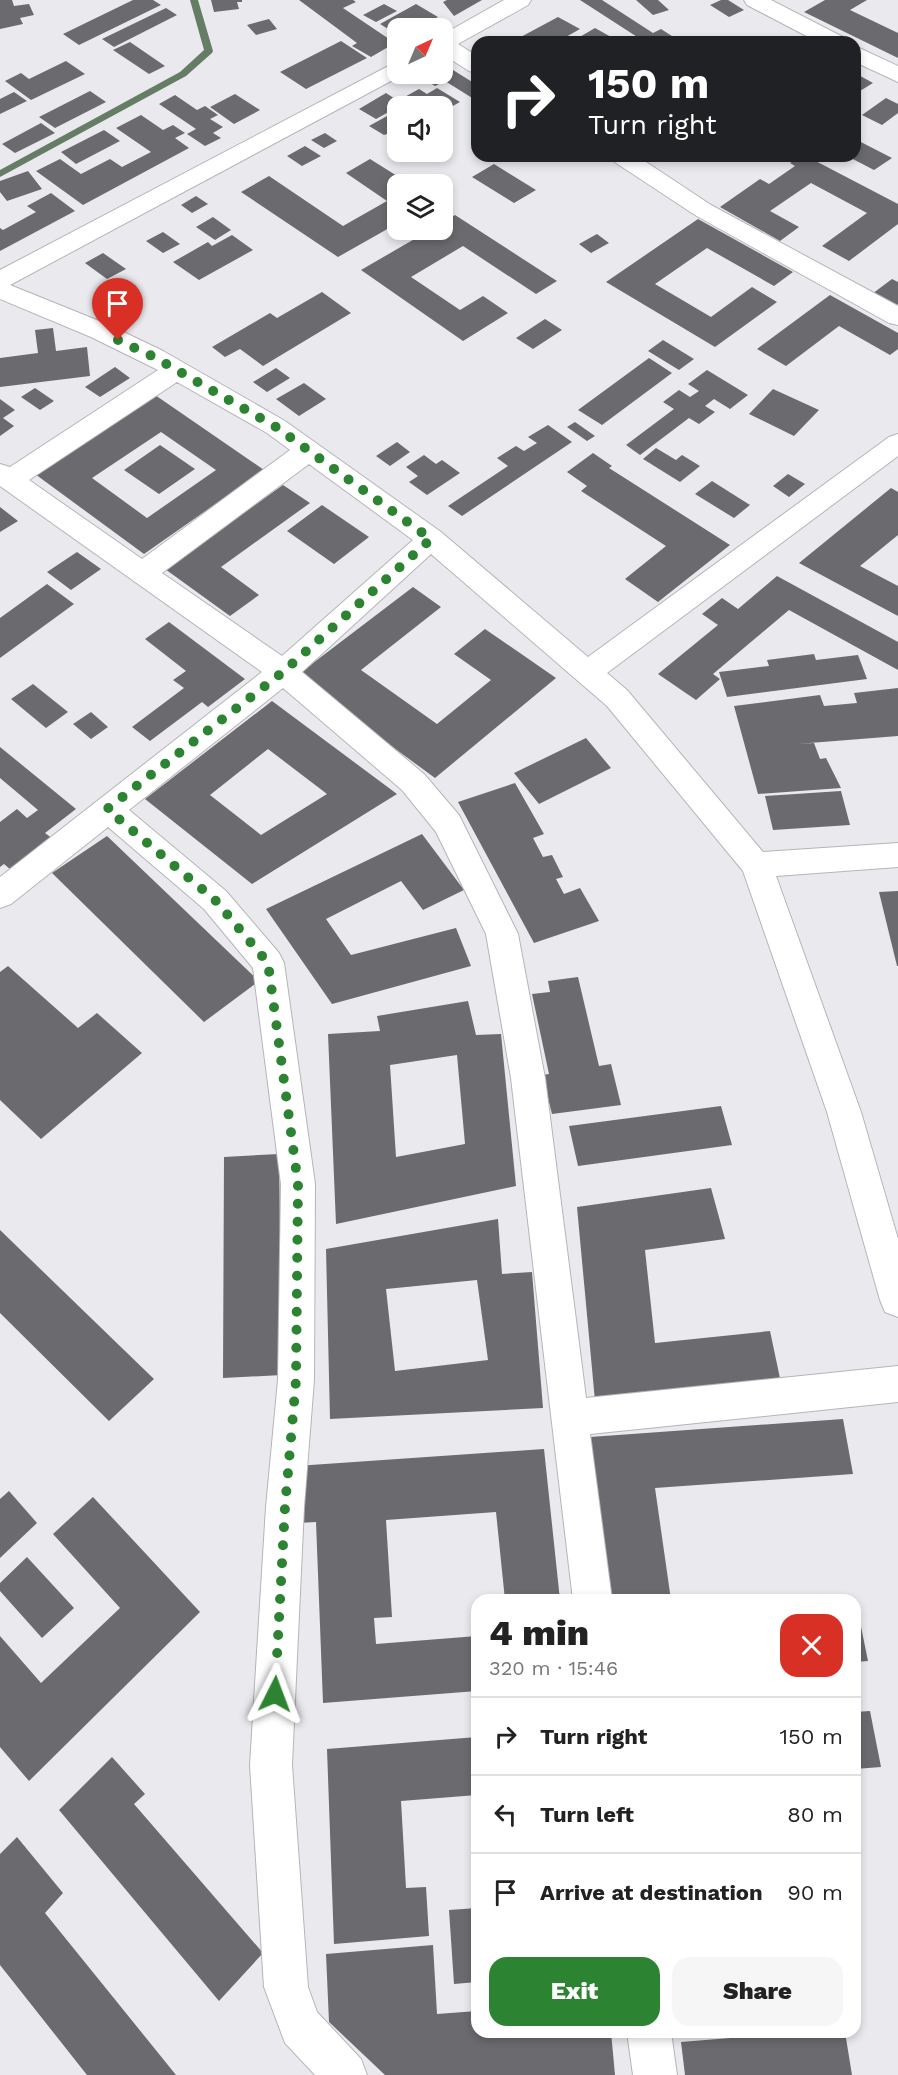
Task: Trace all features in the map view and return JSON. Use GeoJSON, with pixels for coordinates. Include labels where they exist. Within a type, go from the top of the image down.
{"type":"FeatureCollection","features":[{"type":"Feature","properties":{"kind":"street"},"geometry":{"type":"LineString","coordinates":[[471,62],[442,44],[520,0]]}},
{"type":"Feature","properties":{"kind":"street"},"geometry":{"type":"LineString","coordinates":[[755,0],[824,36]]}},
{"type":"Feature","properties":{"kind":"street"},"geometry":{"type":"LineString","coordinates":[[861,56],[898,75]]}},
{"type":"Feature","properties":{"kind":"street"},"geometry":{"type":"LineString","coordinates":[[0,280],[387,74]]}},
{"type":"Feature","properties":{"kind":"street"},"geometry":{"type":"LineString","coordinates":[[630,162],[703,210],[898,317]]}},
{"type":"Feature","properties":{"kind":"street"},"geometry":{"type":"LineString","coordinates":[[0,290],[100,331],[177,370],[276,427],[431,539],[616,698],[756,865],[844,1112],[898,1300]]}},
{"type":"Feature","properties":{"kind":"street"},"geometry":{"type":"LineString","coordinates":[[177,370],[5,477],[283,672],[413,782],[448,824],[502,934],[528,1078],[591,1594]]}},
{"type":"Feature","properties":{"kind":"street"},"geometry":{"type":"LineString","coordinates":[[586,673],[898,443]]}},
{"type":"Feature","properties":{"kind":"street"},"geometry":{"type":"LineString","coordinates":[[142,573],[309,450]]}},
{"type":"Feature","properties":{"kind":"street"},"geometry":{"type":"LineString","coordinates":[[0,895],[283,672],[431,539]]}},
{"type":"Feature","properties":{"kind":"street"},"geometry":{"type":"LineString","coordinates":[[107,809],[215,900],[268,963],[298,1184],[296,1380],[285,1507],[272,1764],[286,1988],[301,2027],[345,2075]]}},
{"type":"Feature","properties":{"kind":"street"},"geometry":{"type":"LineString","coordinates":[[756,865],[898,855]]}},
{"type":"Feature","properties":{"kind":"street"},"geometry":{"type":"LineString","coordinates":[[568,1418],[898,1384]]}},
{"type":"Feature","properties":{"kind":"street"},"geometry":{"type":"LineString","coordinates":[[650,2038],[655,2075]]}},
{"type":"Feature","properties":{"kind":"building"},"geometry":{"type":"Polygon","coordinates":[[[0,0],[12,0],[14,6],[29,4],[34,15],[20,18],[23,24],[0,29],[0,0]]]}},
{"type":"Feature","properties":{"kind":"building"},"geometry":{"type":"Polygon","coordinates":[[[133,0],[153,0],[161,5],[79,45],[63,34],[133,0]]]}},
{"type":"Feature","properties":{"kind":"building"},"geometry":{"type":"Polygon","coordinates":[[[211,0],[242,0],[242,2],[237,2],[239,9],[214,12],[211,0]]]}},
{"type":"Feature","properties":{"kind":"building"},"geometry":{"type":"Polygon","coordinates":[[[299,0],[353,0],[356,2],[343,8],[387,38],[387,48],[371,57],[352,46],[357,43],[299,0]]]}},
{"type":"Feature","properties":{"kind":"building"},"geometry":{"type":"Polygon","coordinates":[[[482,0],[454,16],[443,2],[482,0]]]}},
{"type":"Feature","properties":{"kind":"building"},"geometry":{"type":"Polygon","coordinates":[[[580,0],[602,0],[653,33],[661,29],[672,36],[636,36],[580,0]]]}},
{"type":"Feature","properties":{"kind":"building"},"geometry":{"type":"Polygon","coordinates":[[[636,0],[658,0],[669,10],[653,15],[636,0]]]}},
{"type":"Feature","properties":{"kind":"building"},"geometry":{"type":"Polygon","coordinates":[[[721,0],[728,0],[744,10],[729,17],[710,5],[721,0]]]}},
{"type":"Feature","properties":{"kind":"building"},"geometry":{"type":"Polygon","coordinates":[[[825,0],[867,0],[850,10],[898,33],[898,58],[861,40],[861,36],[853,36],[804,12],[825,0]]]}},
{"type":"Feature","properties":{"kind":"building"},"geometry":{"type":"Polygon","coordinates":[[[384,4],[397,11],[376,22],[363,15],[384,4]]]}},
{"type":"Feature","properties":{"kind":"building"},"geometry":{"type":"Polygon","coordinates":[[[416,4],[438,17],[436,18],[391,18],[416,4]]]}},
{"type":"Feature","properties":{"kind":"building"},"geometry":{"type":"Polygon","coordinates":[[[166,8],[177,15],[114,47],[102,39],[166,8]]]}},
{"type":"Feature","properties":{"kind":"building"},"geometry":{"type":"Polygon","coordinates":[[[558,17],[580,29],[568,36],[523,36],[558,17]]]}},
{"type":"Feature","properties":{"kind":"building"},"geometry":{"type":"Polygon","coordinates":[[[269,19],[277,29],[256,35],[247,25],[269,19]]]}},
{"type":"Feature","properties":{"kind":"building"},"geometry":{"type":"Polygon","coordinates":[[[387,20],[387,28],[380,24],[387,20]]]}},
{"type":"Feature","properties":{"kind":"building"},"geometry":{"type":"Polygon","coordinates":[[[595,28],[609,36],[581,36],[595,28]]]}},
{"type":"Feature","properties":{"kind":"building"},"geometry":{"type":"Polygon","coordinates":[[[341,41],[367,58],[306,89],[280,72],[341,41]]]}},
{"type":"Feature","properties":{"kind":"building"},"geometry":{"type":"Polygon","coordinates":[[[130,42],[165,66],[149,74],[113,50],[130,42]]]}},
{"type":"Feature","properties":{"kind":"building"},"geometry":{"type":"Polygon","coordinates":[[[66,61],[85,74],[31,100],[5,81],[21,73],[29,79],[66,61]]]}},
{"type":"Feature","properties":{"kind":"building"},"geometry":{"type":"Polygon","coordinates":[[[453,70],[471,81],[471,97],[450,84],[453,84],[453,70]]]}},
{"type":"Feature","properties":{"kind":"building"},"geometry":{"type":"Polygon","coordinates":[[[861,76],[873,83],[861,90],[861,76]]]}},
{"type":"Feature","properties":{"kind":"building"},"geometry":{"type":"Polygon","coordinates":[[[437,88],[450,96],[406,96],[419,89],[427,94],[437,88]]]}},
{"type":"Feature","properties":{"kind":"building"},"geometry":{"type":"Polygon","coordinates":[[[90,91],[106,102],[55,128],[39,117],[90,91]]]}},
{"type":"Feature","properties":{"kind":"building"},"geometry":{"type":"Polygon","coordinates":[[[14,92],[27,101],[0,114],[0,99],[14,92]]]}},
{"type":"Feature","properties":{"kind":"building"},"geometry":{"type":"Polygon","coordinates":[[[386,93],[391,96],[387,96],[387,113],[376,119],[359,109],[386,93]]]}},
{"type":"Feature","properties":{"kind":"building"},"geometry":{"type":"Polygon","coordinates":[[[235,94],[260,110],[234,124],[210,107],[235,94]]]}},
{"type":"Feature","properties":{"kind":"building"},"geometry":{"type":"Polygon","coordinates":[[[175,95],[197,110],[205,106],[218,115],[210,119],[223,127],[213,133],[221,138],[205,146],[187,134],[196,129],[159,104],[175,95]]]}},
{"type":"Feature","properties":{"kind":"building"},"geometry":{"type":"Polygon","coordinates":[[[453,98],[460,102],[453,106],[453,98]]]}},
{"type":"Feature","properties":{"kind":"building"},"geometry":{"type":"Polygon","coordinates":[[[886,98],[898,104],[898,113],[882,125],[862,115],[886,98]]]}},
{"type":"Feature","properties":{"kind":"building"},"geometry":{"type":"Polygon","coordinates":[[[141,115],[163,130],[173,125],[185,133],[175,138],[189,148],[83,205],[36,171],[60,159],[81,174],[110,159],[122,167],[151,152],[116,128],[141,115]]]}},
{"type":"Feature","properties":{"kind":"building"},"geometry":{"type":"Polygon","coordinates":[[[387,116],[387,134],[384,135],[369,126],[387,116]]]}},
{"type":"Feature","properties":{"kind":"building"},"geometry":{"type":"Polygon","coordinates":[[[41,123],[55,133],[15,153],[2,144],[41,123]]]}},
{"type":"Feature","properties":{"kind":"building"},"geometry":{"type":"Polygon","coordinates":[[[104,130],[120,141],[76,164],[61,152],[104,130]]]}},
{"type":"Feature","properties":{"kind":"building"},"geometry":{"type":"Polygon","coordinates":[[[325,133],[337,141],[324,148],[311,140],[325,133]]]}},
{"type":"Feature","properties":{"kind":"building"},"geometry":{"type":"Polygon","coordinates":[[[861,142],[892,158],[874,170],[859,162],[861,162],[861,142]]]}},
{"type":"Feature","properties":{"kind":"building"},"geometry":{"type":"Polygon","coordinates":[[[305,146],[321,156],[302,166],[287,156],[305,146]]]}},
{"type":"Feature","properties":{"kind":"building"},"geometry":{"type":"Polygon","coordinates":[[[370,159],[394,174],[387,174],[387,201],[346,173],[370,159]]]}},
{"type":"Feature","properties":{"kind":"building"},"geometry":{"type":"Polygon","coordinates":[[[818,162],[898,204],[898,224],[849,261],[822,246],[867,213],[811,183],[770,211],[799,227],[780,241],[720,207],[760,179],[769,184],[795,166],[790,163],[818,162]]]}},
{"type":"Feature","properties":{"kind":"building"},"geometry":{"type":"Polygon","coordinates":[[[494,164],[536,190],[514,203],[472,177],[494,164]]]}},
{"type":"Feature","properties":{"kind":"building"},"geometry":{"type":"Polygon","coordinates":[[[28,171],[42,189],[7,201],[0,192],[0,181],[28,171]]]}},
{"type":"Feature","properties":{"kind":"building"},"geometry":{"type":"Polygon","coordinates":[[[269,176],[343,226],[387,201],[387,229],[338,257],[241,192],[269,176]]]}},
{"type":"Feature","properties":{"kind":"building"},"geometry":{"type":"Polygon","coordinates":[[[51,193],[75,211],[0,251],[0,228],[3,230],[36,212],[27,206],[51,193]]]}},
{"type":"Feature","properties":{"kind":"building"},"geometry":{"type":"Polygon","coordinates":[[[196,196],[208,204],[192,213],[181,205],[196,196]]]}},
{"type":"Feature","properties":{"kind":"building"},"geometry":{"type":"Polygon","coordinates":[[[455,215],[557,281],[536,294],[463,246],[411,277],[460,310],[483,296],[508,313],[463,341],[361,270],[413,240],[453,240],[453,216],[455,215]]]}},
{"type":"Feature","properties":{"kind":"building"},"geometry":{"type":"Polygon","coordinates":[[[213,217],[231,230],[215,240],[196,227],[213,217]]]}},
{"type":"Feature","properties":{"kind":"building"},"geometry":{"type":"Polygon","coordinates":[[[698,219],[793,272],[774,286],[707,248],[655,284],[711,317],[752,287],[777,302],[715,347],[606,282],[698,219]]]}},
{"type":"Feature","properties":{"kind":"building"},"geometry":{"type":"Polygon","coordinates":[[[163,232],[180,244],[163,253],[146,241],[163,232]]]}},
{"type":"Feature","properties":{"kind":"building"},"geometry":{"type":"Polygon","coordinates":[[[597,234],[609,243],[591,253],[579,244],[597,234]]]}},
{"type":"Feature","properties":{"kind":"building"},"geometry":{"type":"Polygon","coordinates":[[[232,235],[253,250],[199,280],[173,262],[208,242],[212,246],[232,235]]]}},
{"type":"Feature","properties":{"kind":"building"},"geometry":{"type":"Polygon","coordinates":[[[103,253],[126,269],[107,279],[85,263],[103,253]]]}},
{"type":"Feature","properties":{"kind":"building"},"geometry":{"type":"Polygon","coordinates":[[[892,279],[898,282],[898,309],[872,294],[892,279]]]}},
{"type":"Feature","properties":{"kind":"building"},"geometry":{"type":"Polygon","coordinates":[[[322,292],[351,313],[263,366],[240,349],[225,357],[212,347],[270,313],[277,318],[322,292]]]}},
{"type":"Feature","properties":{"kind":"building"},"geometry":{"type":"Polygon","coordinates":[[[830,295],[898,333],[898,349],[890,355],[839,326],[786,366],[757,349],[830,295]]]}},
{"type":"Feature","properties":{"kind":"building"},"geometry":{"type":"Polygon","coordinates":[[[545,319],[562,330],[533,349],[516,338],[545,319]]]}},
{"type":"Feature","properties":{"kind":"building"},"geometry":{"type":"Polygon","coordinates":[[[53,328],[56,351],[87,347],[90,376],[0,387],[0,358],[38,353],[35,330],[53,328]]]}},
{"type":"Feature","properties":{"kind":"building"},"geometry":{"type":"Polygon","coordinates":[[[663,340],[694,359],[679,370],[648,351],[663,340]]]}},
{"type":"Feature","properties":{"kind":"building"},"geometry":{"type":"Polygon","coordinates":[[[649,358],[672,373],[602,425],[578,410],[649,358]]]}},
{"type":"Feature","properties":{"kind":"building"},"geometry":{"type":"Polygon","coordinates":[[[115,367],[130,378],[100,397],[85,387],[115,367]]]}},
{"type":"Feature","properties":{"kind":"building"},"geometry":{"type":"Polygon","coordinates":[[[276,368],[290,378],[267,392],[253,382],[276,368]]]}},
{"type":"Feature","properties":{"kind":"building"},"geometry":{"type":"Polygon","coordinates":[[[707,370],[748,395],[730,409],[714,399],[705,406],[715,412],[699,424],[689,418],[640,455],[626,445],[674,409],[663,402],[679,390],[690,397],[699,391],[688,384],[707,370]]]}},
{"type":"Feature","properties":{"kind":"building"},"geometry":{"type":"Polygon","coordinates":[[[304,383],[326,399],[299,416],[276,399],[304,383]]]}},
{"type":"Feature","properties":{"kind":"building"},"geometry":{"type":"Polygon","coordinates":[[[35,388],[54,401],[40,410],[21,397],[35,388]]]}},
{"type":"Feature","properties":{"kind":"building"},"geometry":{"type":"Polygon","coordinates":[[[773,389],[819,410],[794,436],[749,414],[773,389]]]}},
{"type":"Feature","properties":{"kind":"building"},"geometry":{"type":"Polygon","coordinates":[[[155,395],[264,470],[144,554],[35,474],[155,395]],[[161,432],[92,478],[147,518],[216,470],[161,432]]]}},
{"type":"Feature","properties":{"kind":"building"},"geometry":{"type":"Polygon","coordinates":[[[0,399],[15,410],[3,418],[14,426],[0,436],[0,399]]]}},
{"type":"Feature","properties":{"kind":"building"},"geometry":{"type":"Polygon","coordinates":[[[575,422],[595,436],[587,441],[567,427],[575,422]]]}},
{"type":"Feature","properties":{"kind":"building"},"geometry":{"type":"Polygon","coordinates":[[[548,425],[572,442],[462,516],[448,506],[508,466],[497,458],[516,446],[524,451],[537,443],[528,437],[548,425]]]}},
{"type":"Feature","properties":{"kind":"building"},"geometry":{"type":"Polygon","coordinates":[[[397,442],[410,452],[390,466],[376,456],[397,442]]]}},
{"type":"Feature","properties":{"kind":"building"},"geometry":{"type":"Polygon","coordinates":[[[160,445],[195,469],[159,494],[124,470],[160,445]]]}},
{"type":"Feature","properties":{"kind":"building"},"geometry":{"type":"Polygon","coordinates":[[[656,448],[676,460],[682,455],[700,466],[680,482],[643,459],[656,448]]]}},
{"type":"Feature","properties":{"kind":"building"},"geometry":{"type":"Polygon","coordinates":[[[593,453],[612,466],[609,468],[730,545],[658,602],[625,579],[666,546],[581,491],[587,486],[567,472],[593,453]]]}},
{"type":"Feature","properties":{"kind":"building"},"geometry":{"type":"Polygon","coordinates":[[[424,455],[436,464],[442,460],[460,473],[427,495],[409,482],[418,476],[406,467],[424,455]]]}},
{"type":"Feature","properties":{"kind":"building"},"geometry":{"type":"Polygon","coordinates":[[[788,474],[805,484],[789,497],[773,486],[788,474]]]}},
{"type":"Feature","properties":{"kind":"building"},"geometry":{"type":"Polygon","coordinates":[[[712,481],[750,505],[734,518],[695,494],[712,481]]]}},
{"type":"Feature","properties":{"kind":"building"},"geometry":{"type":"Polygon","coordinates":[[[283,485],[310,503],[221,567],[259,595],[230,616],[165,569],[283,485]]]}},
{"type":"Feature","properties":{"kind":"building"},"geometry":{"type":"Polygon","coordinates":[[[891,488],[898,492],[898,535],[860,566],[898,586],[898,616],[799,563],[891,488]]]}},
{"type":"Feature","properties":{"kind":"building"},"geometry":{"type":"Polygon","coordinates":[[[322,505],[369,537],[334,564],[287,531],[322,505]]]}},
{"type":"Feature","properties":{"kind":"building"},"geometry":{"type":"Polygon","coordinates":[[[0,507],[18,521],[0,532],[0,507]]]}},
{"type":"Feature","properties":{"kind":"building"},"geometry":{"type":"Polygon","coordinates":[[[77,552],[101,569],[71,590],[47,572],[77,552]]]}},
{"type":"Feature","properties":{"kind":"building"},"geometry":{"type":"Polygon","coordinates":[[[777,576],[898,642],[898,670],[789,610],[713,674],[720,679],[696,700],[658,674],[718,625],[702,614],[722,598],[738,609],[777,576]]]}},
{"type":"Feature","properties":{"kind":"building"},"geometry":{"type":"Polygon","coordinates":[[[47,584],[74,604],[0,658],[0,618],[47,584]]]}},
{"type":"Feature","properties":{"kind":"building"},"geometry":{"type":"Polygon","coordinates":[[[413,587],[441,607],[361,670],[437,724],[491,680],[454,654],[485,629],[556,678],[435,778],[296,676],[413,587]]]}},
{"type":"Feature","properties":{"kind":"building"},"geometry":{"type":"Polygon","coordinates":[[[169,622],[245,679],[208,707],[202,702],[150,741],[132,727],[184,688],[173,680],[186,671],[145,639],[169,622]]]}},
{"type":"Feature","properties":{"kind":"building"},"geometry":{"type":"Polygon","coordinates":[[[814,654],[816,660],[858,655],[867,679],[727,697],[719,672],[769,666],[767,660],[814,654]]]}},
{"type":"Feature","properties":{"kind":"building"},"geometry":{"type":"Polygon","coordinates":[[[33,684],[68,712],[46,728],[11,699],[33,684]]]}},
{"type":"Feature","properties":{"kind":"building"},"geometry":{"type":"Polygon","coordinates":[[[898,688],[898,736],[797,744],[814,743],[820,759],[826,758],[841,788],[758,794],[734,706],[820,695],[824,706],[857,703],[854,693],[898,688]]]}},
{"type":"Feature","properties":{"kind":"building"},"geometry":{"type":"Polygon","coordinates":[[[272,701],[397,794],[252,884],[145,799],[272,701]],[[268,749],[210,795],[261,835],[327,794],[268,749]]]}},
{"type":"Feature","properties":{"kind":"building"},"geometry":{"type":"Polygon","coordinates":[[[91,712],[108,727],[91,739],[73,724],[91,712]]]}},
{"type":"Feature","properties":{"kind":"building"},"geometry":{"type":"Polygon","coordinates":[[[586,738],[611,768],[539,804],[514,773],[586,738]]]}},
{"type":"Feature","properties":{"kind":"building"},"geometry":{"type":"Polygon","coordinates":[[[0,747],[76,809],[45,833],[53,839],[11,870],[4,864],[0,867],[0,822],[17,809],[27,818],[38,810],[0,778],[0,747]]]}},
{"type":"Feature","properties":{"kind":"building"},"geometry":{"type":"Polygon","coordinates":[[[515,783],[544,834],[533,838],[543,857],[552,855],[563,877],[556,879],[564,894],[580,888],[599,921],[534,943],[458,802],[515,783]]]}},
{"type":"Feature","properties":{"kind":"building"},"geometry":{"type":"Polygon","coordinates":[[[841,791],[850,825],[773,830],[765,796],[841,791]]]}},
{"type":"Feature","properties":{"kind":"building"},"geometry":{"type":"Polygon","coordinates":[[[422,834],[464,890],[423,910],[401,881],[326,919],[351,955],[456,928],[471,966],[332,1004],[266,909],[422,834]]]}},
{"type":"Feature","properties":{"kind":"building"},"geometry":{"type":"Polygon","coordinates":[[[107,836],[259,981],[204,1022],[52,873],[107,836]]]}},
{"type":"Feature","properties":{"kind":"building"},"geometry":{"type":"Polygon","coordinates":[[[898,891],[898,966],[897,966],[879,892],[898,891]]]}},
{"type":"Feature","properties":{"kind":"building"},"geometry":{"type":"Polygon","coordinates":[[[8,966],[78,1028],[97,1013],[142,1053],[41,1139],[0,1100],[0,972],[8,966]]]}},
{"type":"Feature","properties":{"kind":"building"},"geometry":{"type":"Polygon","coordinates":[[[578,977],[599,1066],[611,1064],[621,1105],[552,1114],[542,1075],[549,1074],[532,994],[550,992],[548,981],[578,977]]]}},
{"type":"Feature","properties":{"kind":"building"},"geometry":{"type":"Polygon","coordinates":[[[468,1001],[476,1035],[501,1034],[516,1186],[336,1224],[328,1034],[380,1031],[377,1016],[468,1001]],[[457,1055],[390,1065],[396,1157],[465,1144],[457,1055]]]}},
{"type":"Feature","properties":{"kind":"building"},"geometry":{"type":"Polygon","coordinates":[[[721,1106],[732,1145],[578,1166],[569,1126],[721,1106]]]}},
{"type":"Feature","properties":{"kind":"building"},"geometry":{"type":"Polygon","coordinates":[[[279,1154],[282,1375],[223,1378],[224,1157],[279,1154]]]}},
{"type":"Feature","properties":{"kind":"building"},"geometry":{"type":"Polygon","coordinates":[[[711,1188],[725,1239],[645,1250],[655,1343],[770,1331],[781,1383],[595,1401],[577,1207],[711,1188]]]}},
{"type":"Feature","properties":{"kind":"building"},"geometry":{"type":"Polygon","coordinates":[[[498,1219],[502,1274],[532,1272],[543,1408],[330,1419],[326,1249],[498,1219]],[[477,1280],[386,1289],[395,1371],[488,1360],[477,1280]]]}},
{"type":"Feature","properties":{"kind":"building"},"geometry":{"type":"Polygon","coordinates":[[[0,1230],[154,1379],[109,1421],[0,1313],[0,1230]]]}},
{"type":"Feature","properties":{"kind":"building"},"geometry":{"type":"Polygon","coordinates":[[[843,1419],[853,1474],[655,1488],[670,1594],[609,1594],[590,1437],[843,1419]]]}},
{"type":"Feature","properties":{"kind":"building"},"geometry":{"type":"Polygon","coordinates":[[[544,1449],[559,1594],[504,1594],[496,1512],[386,1520],[392,1617],[374,1618],[376,1644],[471,1636],[471,1691],[323,1703],[316,1522],[298,1523],[296,1466],[544,1449]]]}},
{"type":"Feature","properties":{"kind":"building"},"geometry":{"type":"Polygon","coordinates":[[[9,1491],[37,1523],[0,1558],[0,1499],[9,1491]]]}},
{"type":"Feature","properties":{"kind":"building"},"geometry":{"type":"Polygon","coordinates":[[[93,1497],[200,1612],[29,1781],[0,1747],[0,1636],[41,1683],[120,1608],[53,1534],[93,1497]]]}},
{"type":"Feature","properties":{"kind":"building"},"geometry":{"type":"Polygon","coordinates":[[[27,1557],[74,1608],[42,1638],[0,1591],[0,1583],[27,1557]]]}},
{"type":"Feature","properties":{"kind":"building"},"geometry":{"type":"Polygon","coordinates":[[[861,1627],[868,1661],[861,1662],[861,1627]]]}},
{"type":"Feature","properties":{"kind":"building"},"geometry":{"type":"Polygon","coordinates":[[[870,1711],[881,1767],[861,1769],[861,1712],[870,1711]]]}},
{"type":"Feature","properties":{"kind":"building"},"geometry":{"type":"Polygon","coordinates":[[[471,1737],[471,1795],[401,1801],[406,1888],[426,1887],[429,1936],[334,1944],[327,1749],[471,1737]]]}},
{"type":"Feature","properties":{"kind":"building"},"geometry":{"type":"Polygon","coordinates":[[[112,1757],[145,1794],[134,1804],[263,1953],[219,2001],[59,1810],[112,1757]]]}},
{"type":"Feature","properties":{"kind":"building"},"geometry":{"type":"Polygon","coordinates":[[[17,1837],[63,1893],[45,1913],[176,2075],[87,2075],[0,1965],[0,1854],[17,1837]]]}},
{"type":"Feature","properties":{"kind":"building"},"geometry":{"type":"Polygon","coordinates":[[[471,1908],[471,1983],[454,1984],[449,1910],[471,1908]]]}},
{"type":"Feature","properties":{"kind":"building"},"geometry":{"type":"Polygon","coordinates":[[[433,1945],[437,2014],[471,2011],[471,2038],[612,2038],[615,2075],[385,2075],[329,2022],[326,1954],[433,1945]]]}},
{"type":"Feature","properties":{"kind":"building"},"geometry":{"type":"Polygon","coordinates":[[[730,2038],[846,2038],[852,2075],[685,2075],[681,2042],[730,2038]]]}},
{"type":"Feature","properties":{"kind":"waterway"},"geometry":{"type":"LineString","coordinates":[[0,174],[183,74],[209,51],[194,0]]}},
{"type":"Feature","properties":{"kind":"route"},"geometry":{"type":"LineString","coordinates":[[118,340],[154,357],[276,427],[431,539],[283,672],[107,809],[215,900],[268,963],[298,1184],[296,1380],[285,1507],[275,1694]]}}]}
